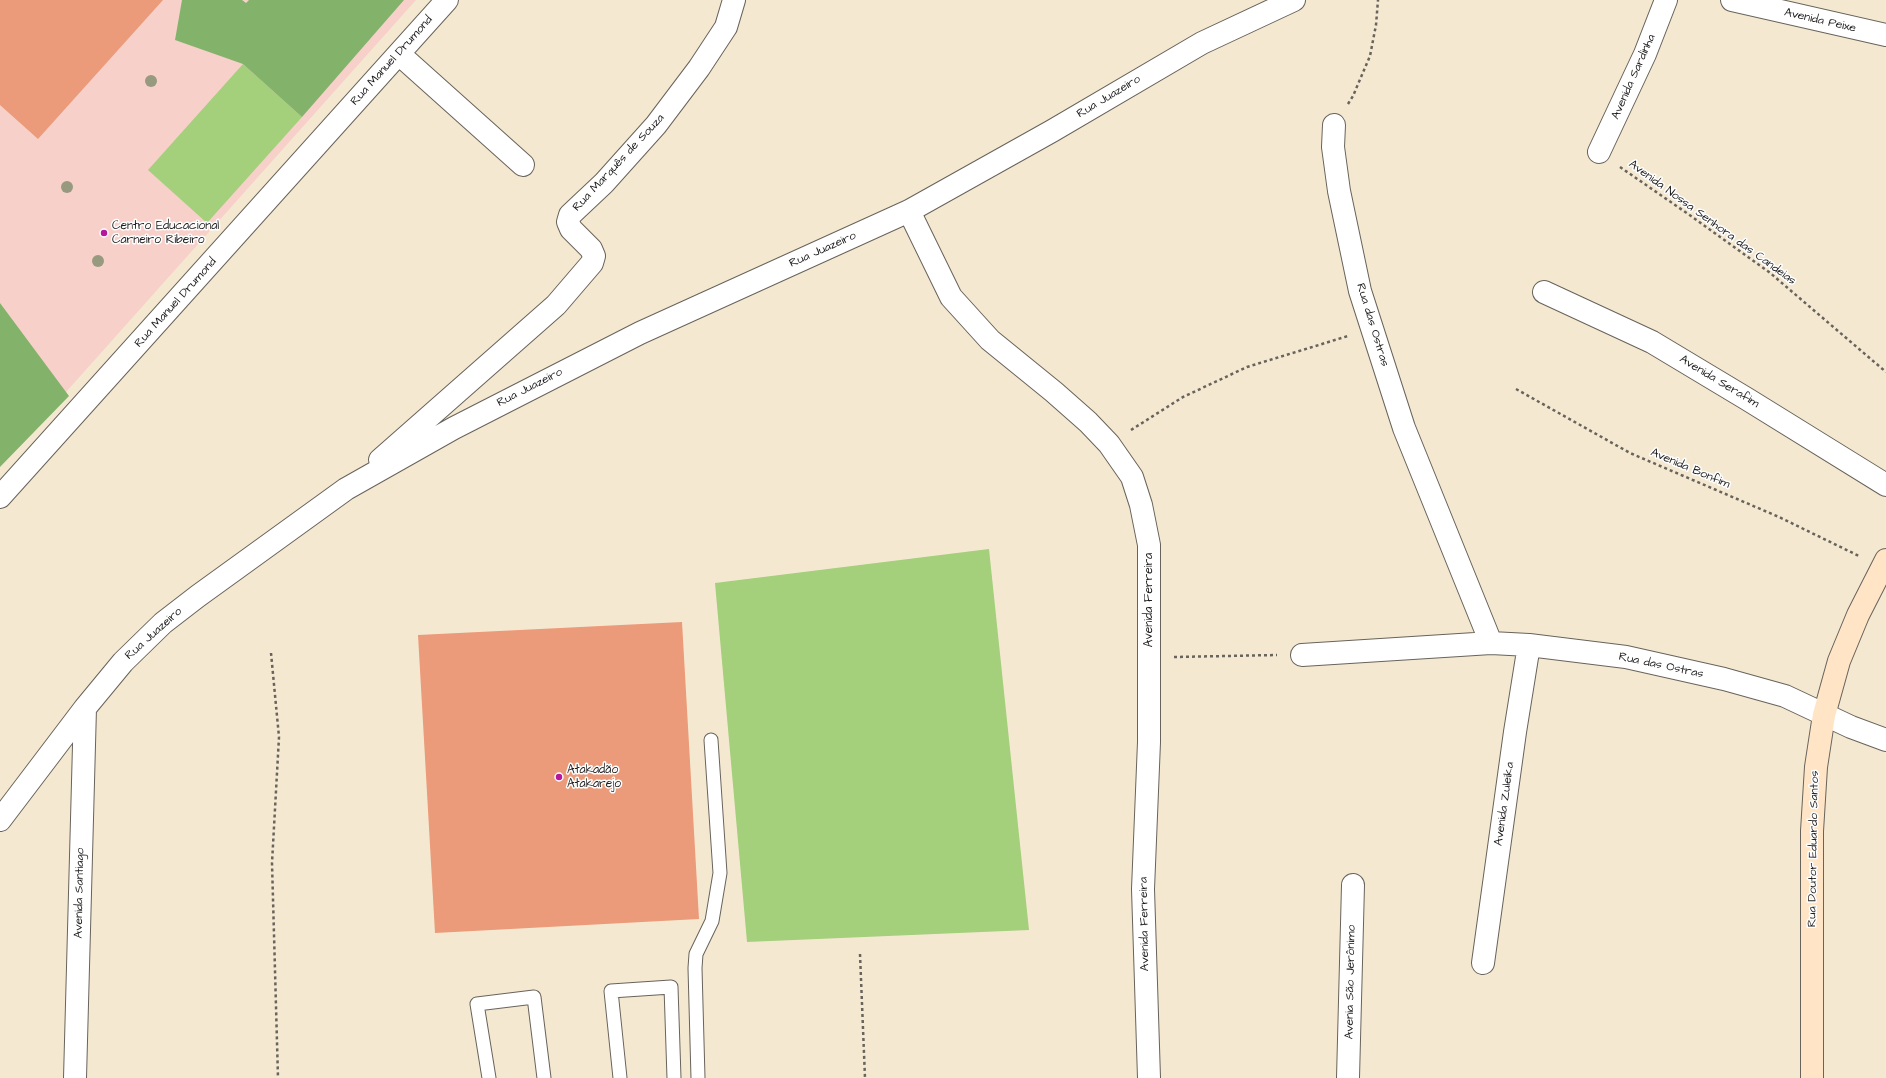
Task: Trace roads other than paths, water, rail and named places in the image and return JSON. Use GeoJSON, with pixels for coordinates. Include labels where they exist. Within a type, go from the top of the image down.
{"type":"FeatureCollection","features":[{"type":"Feature","properties":{"kind":"main road","name":"Rua Doutor Eduardo Santos"},"geometry":{"type":"LineString","coordinates":[[1812,1078],[1812,831],[1816,767],[1824,715],[1842,654],[1858,615],[1886,560]]}},
{"type":"Feature","properties":{"kind":"street","name":"Rua Manuel Drumond"},"geometry":{"type":"LineString","coordinates":[[0,497],[447,0]]}},
{"type":"Feature","properties":{"kind":"street","name":"Rua Marquês de Souza"},"geometry":{"type":"LineString","coordinates":[[592,264],[594,256],[591,250],[571,229],[568,222],[570,215],[604,183],[656,125],[699,68],[726,27],[734,0]]}},
{"type":"Feature","properties":{"kind":"street","name":"Rua Juazeiro"},"geometry":{"type":"LineString","coordinates":[[346,489],[454,428],[646,330],[909,211],[1052,131],[1202,43],[1294,0]]}},
{"type":"Feature","properties":{"kind":"street","name":"Avenida Sardinha"},"geometry":{"type":"LineString","coordinates":[[1599,152],[1645,54],[1666,0]]}},
{"type":"Feature","properties":{"kind":"street","name":"Avenida Peixe"},"geometry":{"type":"LineString","coordinates":[[1732,0],[1886,35]]}},
{"type":"Feature","properties":{"kind":"street"},"geometry":{"type":"LineString","coordinates":[[399,54],[523,165]]}},
{"type":"Feature","properties":{"kind":"street","name":"Rua das Ostras"},"geometry":{"type":"LineString","coordinates":[[1334,125],[1333,147],[1339,191],[1360,292],[1404,428],[1491,643]]}},
{"type":"Feature","properties":{"kind":"street","name":"Avenida Ferreira"},"geometry":{"type":"LineString","coordinates":[[909,211],[952,297],[990,340],[1054,392],[1088,422],[1109,444],[1132,477],[1141,505],[1149,545],[1150,657],[1143,889],[1149,1078]]}},
{"type":"Feature","properties":{"kind":"street","name":"Rua Juazeiro"},"geometry":{"type":"LineString","coordinates":[[0,820],[85,708],[123,662],[164,622],[346,489],[556,305],[592,264]]}},
{"type":"Feature","properties":{"kind":"street","name":"Avenida Serafim"},"geometry":{"type":"LineString","coordinates":[[1544,292],[1652,342],[1747,398],[1886,485]]}},
{"type":"Feature","properties":{"kind":"street","name":"Rua das Ostras"},"geometry":{"type":"LineString","coordinates":[[1302,655],[1491,643],[1529,645],[1626,657],[1724,679],[1785,696],[1850,727],[1886,740]]}},
{"type":"Feature","properties":{"kind":"street","name":"Avenida Zuleika"},"geometry":{"type":"LineString","coordinates":[[1482,964],[1529,645]]}},
{"type":"Feature","properties":{"kind":"street","name":"Avenida Santiago"},"geometry":{"type":"LineString","coordinates":[[75,1078],[85,708]]}},
{"type":"Feature","properties":{"kind":"street","name":"Avenia São Jerônimo"},"geometry":{"type":"LineString","coordinates":[[1348,1078],[1353,885]]}},
{"type":"Feature","properties":{"kind":"lane"},"geometry":{"type":"LineString","coordinates":[[698,1078],[694,968],[696,954],[712,921],[720,872],[711,740]]}},
{"type":"Feature","properties":{"kind":"lane"},"geometry":{"type":"LineString","coordinates":[[620,1078],[611,991],[671,987],[674,1078]]}},
{"type":"Feature","properties":{"kind":"lane"},"geometry":{"type":"LineString","coordinates":[[489,1078],[477,1004],[534,997],[544,1078]]}},
{"type":"Feature","properties":{"kind":"place","name":"Centro Educacional Carneiro Ribeiro"},"geometry":{"type":"Point","coordinates":[104,233]}},
{"type":"Feature","properties":{"kind":"place","name":"Atakadão Atakarejo"},"geometry":{"type":"Point","coordinates":[559,777]}}]}
